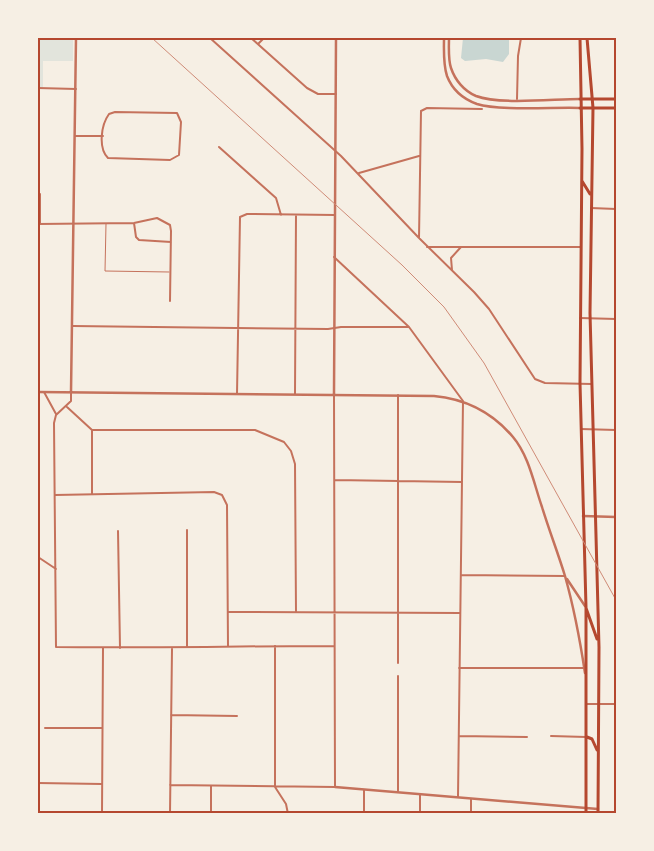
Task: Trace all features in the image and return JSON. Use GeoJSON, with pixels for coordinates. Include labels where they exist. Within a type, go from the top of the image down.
{"type":"FeatureCollection","features":[{"type":"Feature","properties":{"kind":"main road"},"geometry":{"type":"LineString","coordinates":[[580,38],[580,430],[586,607],[586,811]]}},
{"type":"Feature","properties":{"kind":"main road"},"geometry":{"type":"LineString","coordinates":[[588,38],[593,99],[590,318],[599,647],[598,811]]}},
{"type":"Feature","properties":{"kind":"main road"},"geometry":{"type":"LineString","coordinates":[[580,99],[616,99]]}},
{"type":"Feature","properties":{"kind":"main road"},"geometry":{"type":"LineString","coordinates":[[580,108],[616,108]]}},
{"type":"Feature","properties":{"kind":"main road"},"geometry":{"type":"LineString","coordinates":[[581,180],[586,184],[591,199]]}},
{"type":"Feature","properties":{"kind":"main road"},"geometry":{"type":"LineString","coordinates":[[586,607],[592,620],[599,647]]}},
{"type":"Feature","properties":{"kind":"main road"},"geometry":{"type":"LineString","coordinates":[[587,737],[592,739],[598,753]]}},
{"type":"Feature","properties":{"kind":"street"},"geometry":{"type":"LineString","coordinates":[[76,38],[75,223],[71,392],[67,407],[56,415],[54,422],[56,648],[172,649],[228,645],[334,646]]}},
{"type":"Feature","properties":{"kind":"street"},"geometry":{"type":"LineString","coordinates":[[210,38],[336,151],[418,238],[489,309],[535,379],[545,383],[592,384]]}},
{"type":"Feature","properties":{"kind":"street"},"geometry":{"type":"LineString","coordinates":[[251,38],[307,88],[318,94],[336,94]]}},
{"type":"Feature","properties":{"kind":"street"},"geometry":{"type":"LineString","coordinates":[[258,44],[264,38]]}},
{"type":"Feature","properties":{"kind":"street"},"geometry":{"type":"LineString","coordinates":[[335,787],[334,257],[336,38]]}},
{"type":"Feature","properties":{"kind":"street"},"geometry":{"type":"LineString","coordinates":[[444,38],[444,64],[452,84],[467,100],[493,106],[580,108]]}},
{"type":"Feature","properties":{"kind":"street"},"geometry":{"type":"LineString","coordinates":[[449,38],[450,67],[457,81],[476,95],[493,99],[580,99]]}},
{"type":"Feature","properties":{"kind":"street"},"geometry":{"type":"LineString","coordinates":[[517,99],[518,56],[521,38]]}},
{"type":"Feature","properties":{"kind":"street"},"geometry":{"type":"LineString","coordinates":[[38,88],[76,88]]}},
{"type":"Feature","properties":{"kind":"street"},"geometry":{"type":"LineString","coordinates":[[493,99],[493,106]]}},
{"type":"Feature","properties":{"kind":"street"},"geometry":{"type":"LineString","coordinates":[[418,238],[420,113],[428,108],[482,110]]}},
{"type":"Feature","properties":{"kind":"street"},"geometry":{"type":"LineString","coordinates":[[115,112],[173,112],[180,117],[179,155],[170,160],[108,158],[103,149],[103,136],[105,119],[109,114],[115,112]]}},
{"type":"Feature","properties":{"kind":"street"},"geometry":{"type":"LineString","coordinates":[[75,136],[103,136]]}},
{"type":"Feature","properties":{"kind":"street"},"geometry":{"type":"LineString","coordinates":[[219,148],[276,198],[280,206],[281,215]]}},
{"type":"Feature","properties":{"kind":"street"},"geometry":{"type":"LineString","coordinates":[[358,174],[420,156]]}},
{"type":"Feature","properties":{"kind":"street"},"geometry":{"type":"LineString","coordinates":[[40,194],[39,224],[134,223],[148,218],[164,220],[170,225],[170,301]]}},
{"type":"Feature","properties":{"kind":"street"},"geometry":{"type":"LineString","coordinates":[[591,208],[616,209]]}},
{"type":"Feature","properties":{"kind":"street"},"geometry":{"type":"LineString","coordinates":[[237,394],[240,217],[247,214],[335,215]]}},
{"type":"Feature","properties":{"kind":"street"},"geometry":{"type":"LineString","coordinates":[[295,394],[296,215]]}},
{"type":"Feature","properties":{"kind":"street"},"geometry":{"type":"LineString","coordinates":[[134,223],[138,240],[171,242]]}},
{"type":"Feature","properties":{"kind":"street"},"geometry":{"type":"LineString","coordinates":[[427,247],[580,247]]}},
{"type":"Feature","properties":{"kind":"street"},"geometry":{"type":"LineString","coordinates":[[452,272],[451,258],[461,247]]}},
{"type":"Feature","properties":{"kind":"street"},"geometry":{"type":"LineString","coordinates":[[334,257],[409,327],[463,401],[458,798]]}},
{"type":"Feature","properties":{"kind":"street"},"geometry":{"type":"LineString","coordinates":[[580,318],[616,319]]}},
{"type":"Feature","properties":{"kind":"street"},"geometry":{"type":"LineString","coordinates":[[38,319],[38,352]]}},
{"type":"Feature","properties":{"kind":"street"},"geometry":{"type":"LineString","coordinates":[[73,326],[237,328],[409,327]]}},
{"type":"Feature","properties":{"kind":"street"},"geometry":{"type":"LineString","coordinates":[[38,392],[398,395],[450,398],[463,401],[495,419],[518,444],[528,464],[565,576],[578,628],[587,684]]}},
{"type":"Feature","properties":{"kind":"street"},"geometry":{"type":"LineString","coordinates":[[44,392],[56,415]]}},
{"type":"Feature","properties":{"kind":"street"},"geometry":{"type":"LineString","coordinates":[[398,395],[398,663]]}},
{"type":"Feature","properties":{"kind":"street"},"geometry":{"type":"LineString","coordinates":[[67,407],[92,430],[255,430],[284,442],[291,451],[295,464],[296,612]]}},
{"type":"Feature","properties":{"kind":"street"},"geometry":{"type":"LineString","coordinates":[[92,430],[92,494]]}},
{"type":"Feature","properties":{"kind":"street"},"geometry":{"type":"LineString","coordinates":[[580,430],[616,430]]}},
{"type":"Feature","properties":{"kind":"street"},"geometry":{"type":"LineString","coordinates":[[335,480],[462,482]]}},
{"type":"Feature","properties":{"kind":"street"},"geometry":{"type":"LineString","coordinates":[[55,495],[214,492],[222,495],[227,505],[228,645]]}},
{"type":"Feature","properties":{"kind":"street"},"geometry":{"type":"LineString","coordinates":[[582,516],[616,517]]}},
{"type":"Feature","properties":{"kind":"street"},"geometry":{"type":"LineString","coordinates":[[187,530],[187,647]]}},
{"type":"Feature","properties":{"kind":"street"},"geometry":{"type":"LineString","coordinates":[[118,531],[120,648]]}},
{"type":"Feature","properties":{"kind":"street"},"geometry":{"type":"LineString","coordinates":[[38,557],[56,568]]}},
{"type":"Feature","properties":{"kind":"street"},"geometry":{"type":"LineString","coordinates":[[461,575],[565,576]]}},
{"type":"Feature","properties":{"kind":"street"},"geometry":{"type":"LineString","coordinates":[[565,576],[586,607]]}},
{"type":"Feature","properties":{"kind":"street"},"geometry":{"type":"LineString","coordinates":[[227,612],[398,611],[460,613]]}},
{"type":"Feature","properties":{"kind":"street"},"geometry":{"type":"LineString","coordinates":[[275,646],[275,787],[286,804],[288,814]]}},
{"type":"Feature","properties":{"kind":"street"},"geometry":{"type":"LineString","coordinates":[[102,814],[103,648]]}},
{"type":"Feature","properties":{"kind":"street"},"geometry":{"type":"LineString","coordinates":[[170,814],[172,649]]}},
{"type":"Feature","properties":{"kind":"street"},"geometry":{"type":"LineString","coordinates":[[459,668],[584,668]]}},
{"type":"Feature","properties":{"kind":"street"},"geometry":{"type":"LineString","coordinates":[[398,676],[398,793]]}},
{"type":"Feature","properties":{"kind":"street"},"geometry":{"type":"LineString","coordinates":[[587,704],[616,704]]}},
{"type":"Feature","properties":{"kind":"street"},"geometry":{"type":"LineString","coordinates":[[171,715],[237,716]]}},
{"type":"Feature","properties":{"kind":"street"},"geometry":{"type":"LineString","coordinates":[[45,728],[102,728]]}},
{"type":"Feature","properties":{"kind":"street"},"geometry":{"type":"LineString","coordinates":[[459,736],[527,737]]}},
{"type":"Feature","properties":{"kind":"street"},"geometry":{"type":"LineString","coordinates":[[551,736],[587,737]]}},
{"type":"Feature","properties":{"kind":"street"},"geometry":{"type":"LineString","coordinates":[[38,783],[102,784]]}},
{"type":"Feature","properties":{"kind":"street"},"geometry":{"type":"LineString","coordinates":[[170,785],[335,787],[598,811]]}},
{"type":"Feature","properties":{"kind":"street"},"geometry":{"type":"LineString","coordinates":[[211,786],[211,814]]}},
{"type":"Feature","properties":{"kind":"street"},"geometry":{"type":"LineString","coordinates":[[364,790],[364,814]]}},
{"type":"Feature","properties":{"kind":"street"},"geometry":{"type":"LineString","coordinates":[[420,795],[420,814]]}},
{"type":"Feature","properties":{"kind":"street"},"geometry":{"type":"LineString","coordinates":[[471,799],[471,814]]}},
{"type":"Feature","properties":{"kind":"lane"},"geometry":{"type":"LineString","coordinates":[[106,223],[105,271],[171,272]]}},
{"type":"Feature","properties":{"kind":"shaded area"},"geometry":{"type":"Polygon","coordinates":[[[38,38],[73,38],[73,61],[43,61],[43,87],[38,87],[38,38]]]}},
{"type":"Feature","properties":{"kind":"shaded area"},"geometry":{"type":"Polygon","coordinates":[[[463,38],[509,38],[509,54],[503,62],[486,59],[465,61],[461,58],[463,38]]]}},
{"type":"Feature","properties":{"kind":"railway"},"geometry":{"type":"LineString","coordinates":[[152,38],[402,265],[444,307],[484,363],[616,600]]}}]}
